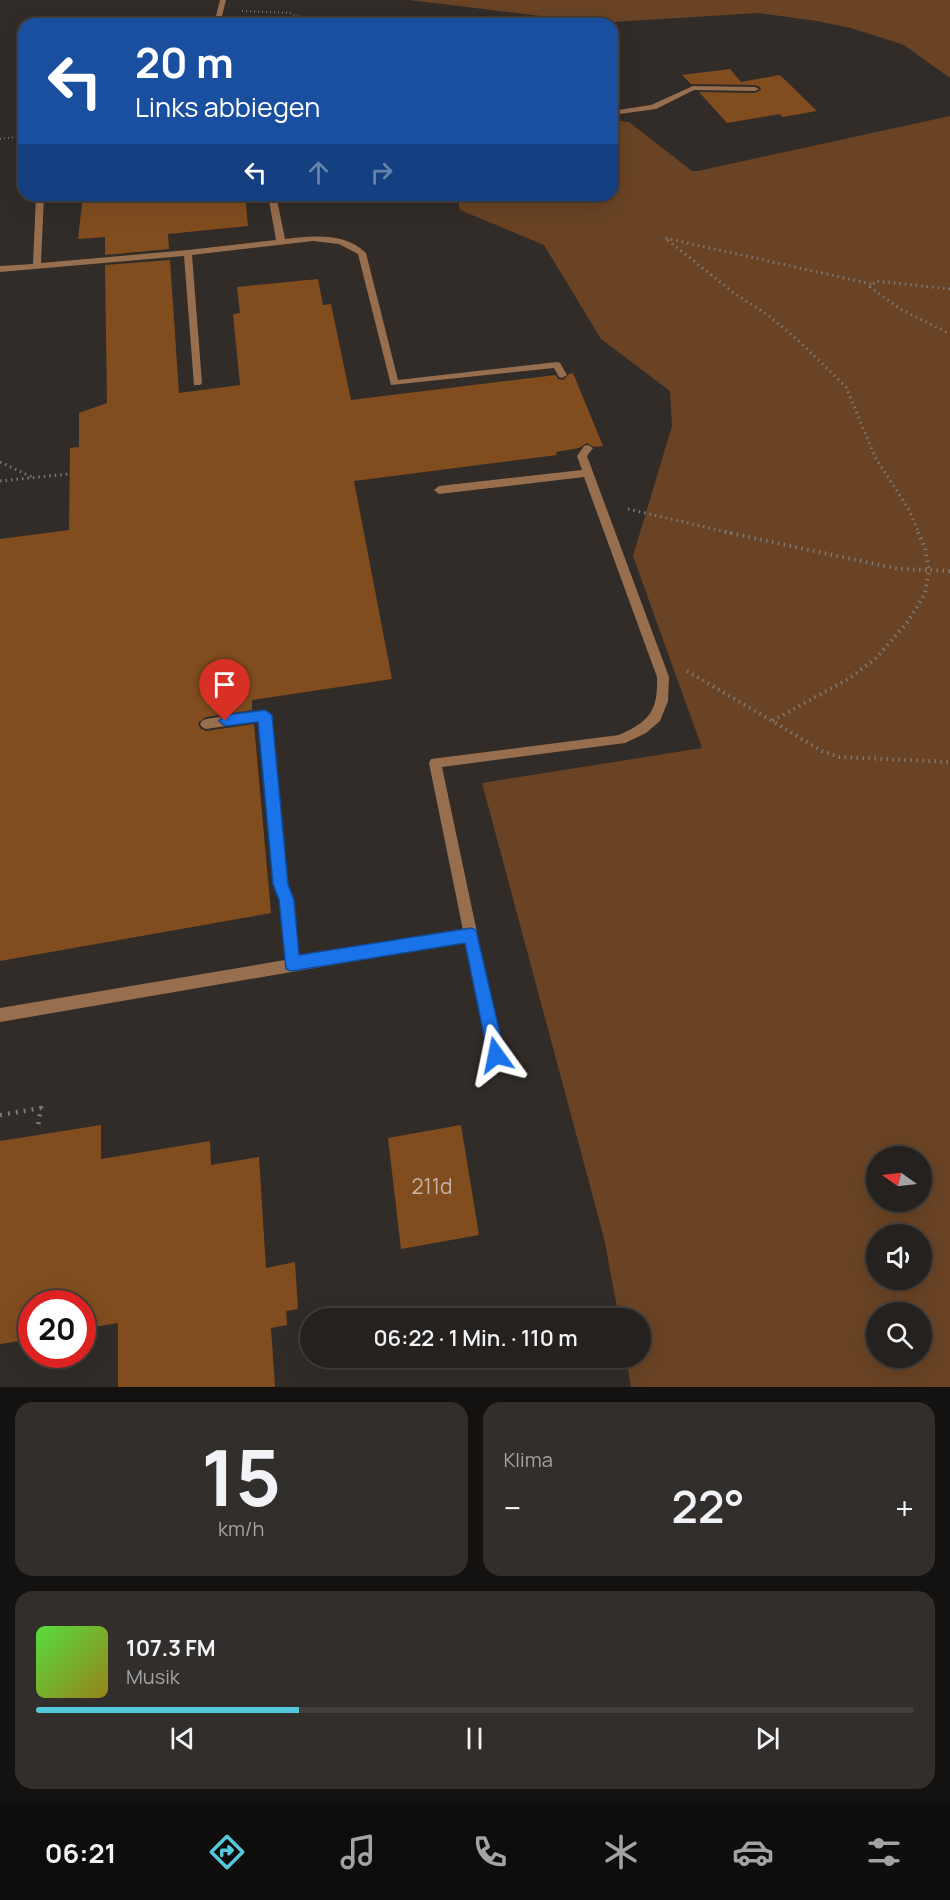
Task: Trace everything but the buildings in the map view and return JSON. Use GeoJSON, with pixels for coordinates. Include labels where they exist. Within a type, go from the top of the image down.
{"type":"FeatureCollection","features":[{"type":"Feature","properties":{"kind":"lane"},"geometry":{"type":"LineString","coordinates":[[219,18],[223,0]]}},
{"type":"Feature","properties":{"kind":"lane"},"geometry":{"type":"LineString","coordinates":[[618,112],[653,107],[693,88],[755,89]]}},
{"type":"Feature","properties":{"kind":"lane"},"geometry":{"type":"LineString","coordinates":[[38,266],[40,201]]}},
{"type":"Feature","properties":{"kind":"lane"},"geometry":{"type":"LineString","coordinates":[[273,201],[281,242]]}},
{"type":"Feature","properties":{"kind":"lane"},"geometry":{"type":"LineString","coordinates":[[0,269],[328,238],[348,243],[362,253],[394,383],[557,365],[562,375]]}},
{"type":"Feature","properties":{"kind":"lane"},"geometry":{"type":"LineString","coordinates":[[188,253],[197,383]]}},
{"type":"Feature","properties":{"kind":"lane"},"geometry":{"type":"LineString","coordinates":[[496,1055],[435,763],[621,740],[640,731],[657,718],[664,694],[663,677],[582,456],[588,448]]}},
{"type":"Feature","properties":{"kind":"lane"},"geometry":{"type":"LineString","coordinates":[[439,490],[588,473]]}},
{"type":"Feature","properties":{"kind":"lane"},"geometry":{"type":"LineString","coordinates":[[206,724],[265,715],[280,884],[286,900],[292,964]]}},
{"type":"Feature","properties":{"kind":"lane"},"geometry":{"type":"LineString","coordinates":[[0,1015],[471,935]]}},
{"type":"Feature","properties":{"kind":"path"},"geometry":{"type":"LineString","coordinates":[[221,12],[280,11],[298,14],[306,18]]}},
{"type":"Feature","properties":{"kind":"path"},"geometry":{"type":"LineString","coordinates":[[0,139],[18,137]]}},
{"type":"Feature","properties":{"kind":"path"},"geometry":{"type":"LineString","coordinates":[[772,721],[850,678],[875,658],[907,623],[926,594],[929,570],[925,548],[908,508],[875,457],[846,387],[776,322],[716,280],[665,238],[871,284],[876,281],[950,289]]}},
{"type":"Feature","properties":{"kind":"path"},"geometry":{"type":"LineString","coordinates":[[871,284],[870,287],[900,309],[950,334]]}},
{"type":"Feature","properties":{"kind":"path"},"geometry":{"type":"LineString","coordinates":[[0,462],[33,477]]}},
{"type":"Feature","properties":{"kind":"path"},"geometry":{"type":"LineString","coordinates":[[0,481],[69,474]]}},
{"type":"Feature","properties":{"kind":"path"},"geometry":{"type":"LineString","coordinates":[[600,505],[717,528],[899,569],[950,571]]}},
{"type":"Feature","properties":{"kind":"path"},"geometry":{"type":"LineString","coordinates":[[656,658],[715,686],[822,751],[839,757],[950,762]]}},
{"type":"Feature","properties":{"kind":"path"},"geometry":{"type":"LineString","coordinates":[[0,1115],[41,1108],[38,1126]]}},
{"type":"Feature","properties":{"kind":"shaded area"},"geometry":{"type":"Polygon","coordinates":[[[409,0],[950,0],[950,78],[904,45],[851,28],[817,21],[758,13],[618,22],[618,18],[556,18],[409,0]]]}},
{"type":"Feature","properties":{"kind":"shaded area"},"geometry":{"type":"Polygon","coordinates":[[[950,116],[950,1387],[631,1387],[628,1368],[651,1368],[651,1308],[617,1308],[604,1238],[482,783],[702,748],[633,556],[672,426],[670,391],[601,339],[544,245],[460,210],[458,201],[618,201],[618,121],[629,122],[692,171],[698,171],[950,116]]]}},
{"type":"Feature","properties":{"kind":"route"},"geometry":{"type":"LineString","coordinates":[[225,721],[265,715],[280,884],[286,900],[292,964],[471,935],[496,1055]]}}]}
